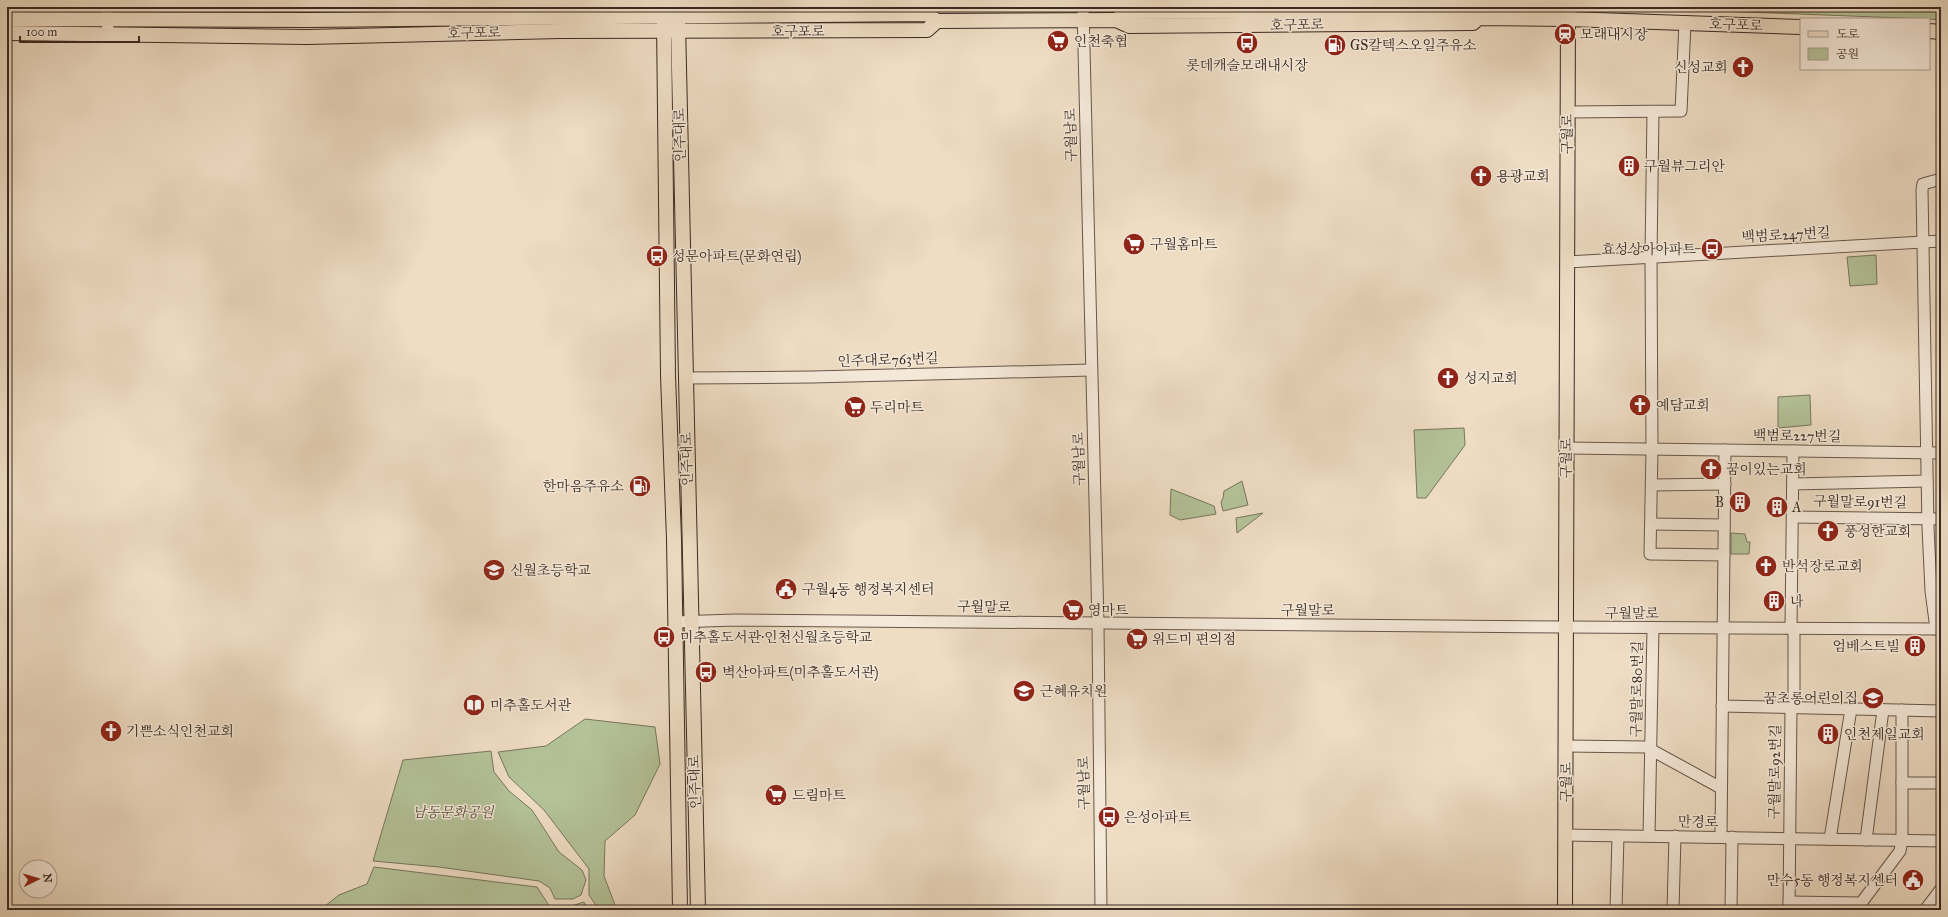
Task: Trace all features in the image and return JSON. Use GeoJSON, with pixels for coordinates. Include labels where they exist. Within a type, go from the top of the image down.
{"type":"FeatureCollection","features":[{"type":"Feature","properties":{"kind":"main road","name":"호구포로"},"geometry":{"type":"LineString","coordinates":[[7,19],[107,13],[307,20],[671,11],[886,11],[927,14],[937,21],[1083,13],[1116,20],[1128,26],[1285,26],[1473,23],[1478,18],[1567,13],[1684,23],[1800,27]]}},
{"type":"Feature","properties":{"kind":"main road","name":"인주대로"},"geometry":{"type":"LineString","coordinates":[[671,11],[668,375],[675,622],[680,910]]}},
{"type":"Feature","properties":{"kind":"main road","name":"구월로"},"geometry":{"type":"LineString","coordinates":[[1565,910],[1567,13]]}},
{"type":"Feature","properties":{"kind":"main road","name":"호구포로"},"geometry":{"type":"LineString","coordinates":[[7,33],[307,37],[560,31],[927,30],[937,21]]}},
{"type":"Feature","properties":{"kind":"main road","name":"인주대로"},"geometry":{"type":"LineString","coordinates":[[671,31],[685,378],[698,910]]}},
{"type":"Feature","properties":{"kind":"main road"},"geometry":{"type":"LineString","coordinates":[[1930,31],[1941,32]]}},
{"type":"Feature","properties":{"kind":"street"},"geometry":{"type":"LineString","coordinates":[[107,13],[108,35]]}},
{"type":"Feature","properties":{"kind":"street","name":"구월남로"},"geometry":{"type":"LineString","coordinates":[[1083,13],[1098,624],[1101,910]]}},
{"type":"Feature","properties":{"kind":"street"},"geometry":{"type":"LineString","coordinates":[[1567,112],[1681,111],[1684,23]]}},
{"type":"Feature","properties":{"kind":"street"},"geometry":{"type":"LineString","coordinates":[[1653,112],[1650,257],[1652,449],[1650,554],[1724,555]]}},
{"type":"Feature","properties":{"kind":"street"},"geometry":{"type":"LineString","coordinates":[[1938,629],[1931,591],[1928,518],[1922,190],[1924,184],[1941,179]]}},
{"type":"Feature","properties":{"kind":"street","name":"백범로247번길"},"geometry":{"type":"LineString","coordinates":[[1567,262],[1941,241]]}},
{"type":"Feature","properties":{"kind":"street","name":"인주대로763번길"},"geometry":{"type":"LineString","coordinates":[[685,378],[813,378],[1092,370]]}},
{"type":"Feature","properties":{"kind":"street","name":"백범로227번길"},"geometry":{"type":"LineString","coordinates":[[1566,448],[1941,453]]}},
{"type":"Feature","properties":{"kind":"street"},"geometry":{"type":"LineString","coordinates":[[1725,450],[1721,788],[1731,910]]}},
{"type":"Feature","properties":{"kind":"street","name":"구월말로91번길"},"geometry":{"type":"LineString","coordinates":[[1793,451],[1793,628]]}},
{"type":"Feature","properties":{"kind":"street","name":"구월말로91번길"},"geometry":{"type":"LineString","coordinates":[[1793,484],[1928,481]]}},
{"type":"Feature","properties":{"kind":"street"},"geometry":{"type":"LineString","coordinates":[[1652,485],[1724,484]]}},
{"type":"Feature","properties":{"kind":"street","name":"구월말로91번길"},"geometry":{"type":"LineString","coordinates":[[1793,517],[1941,519]]}},
{"type":"Feature","properties":{"kind":"street"},"geometry":{"type":"LineString","coordinates":[[1651,524],[1724,525]]}},
{"type":"Feature","properties":{"kind":"street","name":"구월말로"},"geometry":{"type":"LineString","coordinates":[[675,622],[743,620],[1098,624],[1938,629]]}},
{"type":"Feature","properties":{"kind":"street","name":"구월말로80번길"},"geometry":{"type":"LineString","coordinates":[[1649,836],[1653,628]]}},
{"type":"Feature","properties":{"kind":"street","name":"구월말로92번길"},"geometry":{"type":"LineString","coordinates":[[1789,906],[1793,628]]}},
{"type":"Feature","properties":{"kind":"street"},"geometry":{"type":"LineString","coordinates":[[1722,706],[1793,708]]}},
{"type":"Feature","properties":{"kind":"street","name":"구월말로92번길"},"geometry":{"type":"LineString","coordinates":[[1793,708],[1941,711]]}},
{"type":"Feature","properties":{"kind":"street"},"geometry":{"type":"LineString","coordinates":[[1830,839],[1850,709]]}},
{"type":"Feature","properties":{"kind":"street"},"geometry":{"type":"LineString","coordinates":[[1866,840],[1883,710]]}},
{"type":"Feature","properties":{"kind":"street"},"geometry":{"type":"LineString","coordinates":[[1789,906],[1859,906],[1900,851],[1902,840],[1902,783],[1899,710]]}},
{"type":"Feature","properties":{"kind":"street"},"geometry":{"type":"LineString","coordinates":[[1566,746],[1646,747],[1651,750]]}},
{"type":"Feature","properties":{"kind":"street","name":"구월말로80번길"},"geometry":{"type":"LineString","coordinates":[[1651,750],[1721,788]]}},
{"type":"Feature","properties":{"kind":"street"},"geometry":{"type":"LineString","coordinates":[[1902,783],[1941,783]]}},
{"type":"Feature","properties":{"kind":"street","name":"만경로"},"geometry":{"type":"LineString","coordinates":[[1565,835],[1941,841]]}},
{"type":"Feature","properties":{"kind":"street"},"geometry":{"type":"LineString","coordinates":[[1616,910],[1618,836]]}},
{"type":"Feature","properties":{"kind":"street"},"geometry":{"type":"LineString","coordinates":[[1673,910],[1675,836]]}},
{"type":"Feature","properties":{"kind":"street"},"geometry":{"type":"LineString","coordinates":[[1925,910],[1941,889]]}},
{"type":"Feature","properties":{"kind":"green space"},"geometry":{"type":"Polygon","coordinates":[[[1614,7],[1941,7],[1941,20],[1930,18],[1614,7]]]}},
{"type":"Feature","properties":{"kind":"green space"},"geometry":{"type":"Polygon","coordinates":[[[1876,255],[1877,284],[1850,286],[1847,257],[1876,255]]]}},
{"type":"Feature","properties":{"kind":"green space"},"geometry":{"type":"Polygon","coordinates":[[[1810,395],[1811,425],[1778,428],[1778,397],[1810,395]]]}},
{"type":"Feature","properties":{"kind":"green space"},"geometry":{"type":"Polygon","coordinates":[[[1464,428],[1465,445],[1426,498],[1417,498],[1414,430],[1464,428]]]}},
{"type":"Feature","properties":{"kind":"green space"},"geometry":{"type":"Polygon","coordinates":[[[1242,481],[1248,505],[1223,511],[1221,502],[1224,491],[1242,481]]]}},
{"type":"Feature","properties":{"kind":"green space"},"geometry":{"type":"Polygon","coordinates":[[[1171,489],[1214,506],[1216,514],[1180,520],[1170,515],[1171,489]]]}},
{"type":"Feature","properties":{"kind":"green space"},"geometry":{"type":"Polygon","coordinates":[[[1263,513],[1237,533],[1236,518],[1263,513]]]}},
{"type":"Feature","properties":{"kind":"green space"},"geometry":{"type":"Polygon","coordinates":[[[1731,533],[1745,534],[1747,542],[1750,542],[1749,554],[1731,554],[1731,533]]]}},
{"type":"Feature","properties":{"kind":"green space"},"geometry":{"type":"Polygon","coordinates":[[[1941,576],[1941,606],[1937,606],[1934,577],[1941,576]]]}},
{"type":"Feature","properties":{"kind":"green space"},"geometry":{"type":"Polygon","coordinates":[[[585,719],[655,727],[660,764],[635,815],[605,841],[604,876],[617,910],[599,910],[589,895],[589,869],[544,810],[509,777],[498,752],[546,746],[585,719]]]}},
{"type":"Feature","properties":{"kind":"green space","name":"남동문화공원"},"geometry":{"type":"Polygon","coordinates":[[[491,751],[494,772],[509,791],[532,810],[559,852],[582,870],[586,880],[581,895],[573,899],[555,899],[550,888],[539,881],[439,867],[373,861],[403,760],[491,751]]]}},
{"type":"Feature","properties":{"kind":"green space"},"geometry":{"type":"Polygon","coordinates":[[[374,867],[537,887],[552,910],[320,910],[339,895],[367,884],[374,867]]]}},
{"type":"Feature","properties":{"kind":"green space"},"geometry":{"type":"Polygon","coordinates":[[[584,902],[589,910],[559,910],[584,902]]]}},
{"type":"Feature","properties":{"kind":"place","name":"모래내시장"},"geometry":{"type":"Point","coordinates":[1565,34]}},
{"type":"Feature","properties":{"kind":"place","name":"인천축협"},"geometry":{"type":"Point","coordinates":[1058,41]}},
{"type":"Feature","properties":{"kind":"place","name":"롯데캐슬모래내시장"},"geometry":{"type":"Point","coordinates":[1247,43]}},
{"type":"Feature","properties":{"kind":"place","name":"GS칼텍스오일주유소"},"geometry":{"type":"Point","coordinates":[1335,45]}},
{"type":"Feature","properties":{"kind":"place","name":"신성교회"},"geometry":{"type":"Point","coordinates":[1743,67]}},
{"type":"Feature","properties":{"kind":"place","name":"구월뷰그리안"},"geometry":{"type":"Point","coordinates":[1629,166]}},
{"type":"Feature","properties":{"kind":"place","name":"용광교회"},"geometry":{"type":"Point","coordinates":[1481,176]}},
{"type":"Feature","properties":{"kind":"place","name":"구월홈마트"},"geometry":{"type":"Point","coordinates":[1134,244]}},
{"type":"Feature","properties":{"kind":"place","name":"효성상아아파트"},"geometry":{"type":"Point","coordinates":[1712,249]}},
{"type":"Feature","properties":{"kind":"place","name":"성문아파트(문화연립)"},"geometry":{"type":"Point","coordinates":[657,256]}},
{"type":"Feature","properties":{"kind":"place","name":"성지교회"},"geometry":{"type":"Point","coordinates":[1448,378]}},
{"type":"Feature","properties":{"kind":"place","name":"예담교회"},"geometry":{"type":"Point","coordinates":[1640,405]}},
{"type":"Feature","properties":{"kind":"place","name":"두리마트"},"geometry":{"type":"Point","coordinates":[855,407]}},
{"type":"Feature","properties":{"kind":"place","name":"꿈이있는교회"},"geometry":{"type":"Point","coordinates":[1711,469]}},
{"type":"Feature","properties":{"kind":"place","name":"한마음주유소"},"geometry":{"type":"Point","coordinates":[640,486]}},
{"type":"Feature","properties":{"kind":"place","name":"B"},"geometry":{"type":"Point","coordinates":[1740,502]}},
{"type":"Feature","properties":{"kind":"place","name":"A"},"geometry":{"type":"Point","coordinates":[1777,507]}},
{"type":"Feature","properties":{"kind":"place","name":"풍성한교회"},"geometry":{"type":"Point","coordinates":[1828,531]}},
{"type":"Feature","properties":{"kind":"place","name":"반석장로교회"},"geometry":{"type":"Point","coordinates":[1766,566]}},
{"type":"Feature","properties":{"kind":"place","name":"신월초등학교"},"geometry":{"type":"Point","coordinates":[494,570]}},
{"type":"Feature","properties":{"kind":"place","name":"구월4동 행정복지센터"},"geometry":{"type":"Point","coordinates":[786,589]}},
{"type":"Feature","properties":{"kind":"place","name":"나"},"geometry":{"type":"Point","coordinates":[1774,601]}},
{"type":"Feature","properties":{"kind":"place","name":"영마트"},"geometry":{"type":"Point","coordinates":[1073,610]}},
{"type":"Feature","properties":{"kind":"place","name":"미추홀도서관·인천신월초등학교"},"geometry":{"type":"Point","coordinates":[664,637]}},
{"type":"Feature","properties":{"kind":"place","name":"위드미 편의점"},"geometry":{"type":"Point","coordinates":[1137,639]}},
{"type":"Feature","properties":{"kind":"place","name":"엄베스트빌"},"geometry":{"type":"Point","coordinates":[1915,646]}},
{"type":"Feature","properties":{"kind":"place","name":"벽산아파트(미추홀도서관)"},"geometry":{"type":"Point","coordinates":[706,672]}},
{"type":"Feature","properties":{"kind":"place","name":"근혜유치원"},"geometry":{"type":"Point","coordinates":[1024,691]}},
{"type":"Feature","properties":{"kind":"place","name":"꿈초롱어린이집"},"geometry":{"type":"Point","coordinates":[1873,698]}},
{"type":"Feature","properties":{"kind":"place","name":"미추홀도서관"},"geometry":{"type":"Point","coordinates":[474,705]}},
{"type":"Feature","properties":{"kind":"place","name":"기쁜소식인천교회"},"geometry":{"type":"Point","coordinates":[111,731]}},
{"type":"Feature","properties":{"kind":"place","name":"인천제일교회"},"geometry":{"type":"Point","coordinates":[1828,734]}},
{"type":"Feature","properties":{"kind":"place","name":"드림마트"},"geometry":{"type":"Point","coordinates":[776,795]}},
{"type":"Feature","properties":{"kind":"place","name":"은성아파트"},"geometry":{"type":"Point","coordinates":[1109,817]}},
{"type":"Feature","properties":{"kind":"place","name":"만수5동 행정복지센터"},"geometry":{"type":"Point","coordinates":[1913,880]}}]}
